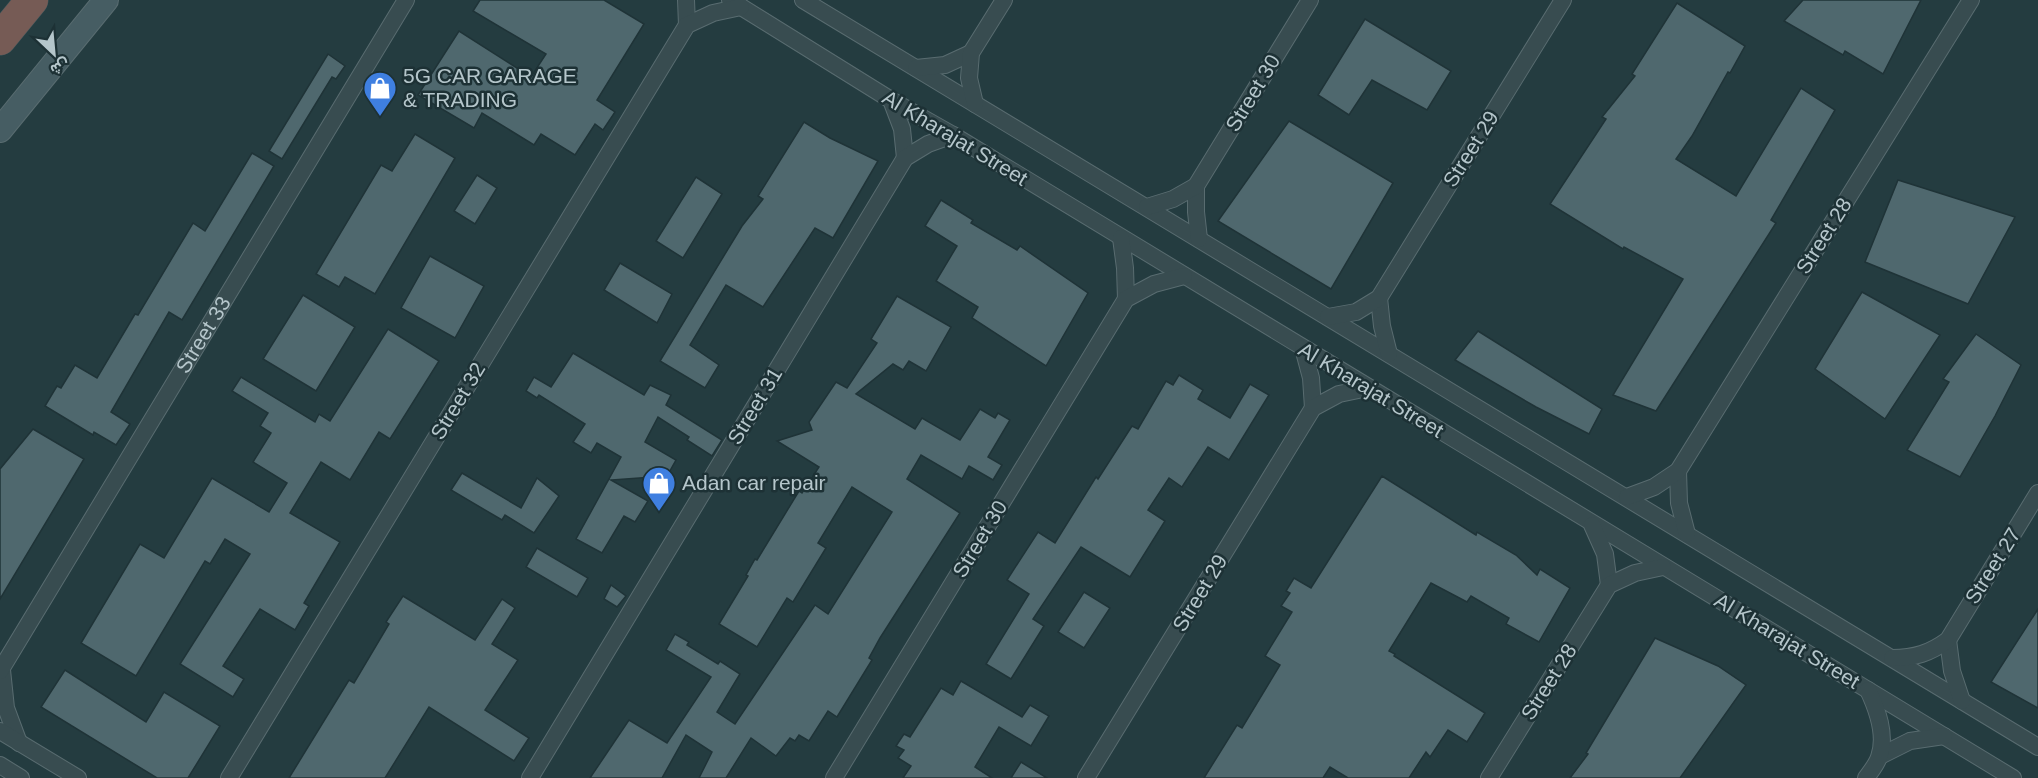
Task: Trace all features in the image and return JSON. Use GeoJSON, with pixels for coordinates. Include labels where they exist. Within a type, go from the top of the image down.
{"type":"FeatureCollection","features":[{"type":"Feature","properties":{"kind":"highway"},"geometry":{"type":"LineString","coordinates":[[0,39],[32,0]]}},
{"type":"Feature","properties":{"kind":"street"},"geometry":{"type":"LineString","coordinates":[[0,130],[106,0]]}},
{"type":"Feature","properties":{"kind":"street","name":"Street 33"},"geometry":{"type":"LineString","coordinates":[[19,743],[6,708],[1,671],[406,0]]}},
{"type":"Feature","properties":{"kind":"street"},"geometry":{"type":"LineString","coordinates":[[686,0],[687,25],[735,3]]}},
{"type":"Feature","properties":{"kind":"street","name":"Al Kharajat Street"},"geometry":{"type":"LineString","coordinates":[[803,0],[2038,747]]}},
{"type":"Feature","properties":{"kind":"street"},"geometry":{"type":"LineString","coordinates":[[975,104],[969,78],[971,52],[1004,0]]}},
{"type":"Feature","properties":{"kind":"street","name":"Street 30"},"geometry":{"type":"LineString","coordinates":[[1196,186],[1310,0]]}},
{"type":"Feature","properties":{"kind":"street","name":"Street 29"},"geometry":{"type":"LineString","coordinates":[[1328,317],[1356,312],[1379,298],[1563,0]]}},
{"type":"Feature","properties":{"kind":"street","name":"Street 28"},"geometry":{"type":"LineString","coordinates":[[1627,497],[1654,487],[1678,471],[1971,0]]}},
{"type":"Feature","properties":{"kind":"street","name":"Al Kharajat Street"},"geometry":{"type":"LineString","coordinates":[[735,3],[891,100],[953,135],[1592,525],[2013,778]]}},
{"type":"Feature","properties":{"kind":"street","name":"Street 32"},"geometry":{"type":"LineString","coordinates":[[229,778],[687,25]]}},
{"type":"Feature","properties":{"kind":"street"},"geometry":{"type":"LineString","coordinates":[[916,68],[945,65],[971,52]]}},
{"type":"Feature","properties":{"kind":"street"},"geometry":{"type":"LineString","coordinates":[[891,100],[902,129],[905,158]]}},
{"type":"Feature","properties":{"kind":"street","name":"Street 31"},"geometry":{"type":"LineString","coordinates":[[530,778],[905,158],[928,144],[953,135]]}},
{"type":"Feature","properties":{"kind":"street"},"geometry":{"type":"LineString","coordinates":[[1147,207],[1173,199],[1196,186],[1199,239]]}},
{"type":"Feature","properties":{"kind":"street"},"geometry":{"type":"LineString","coordinates":[[1121,238],[1126,299],[1154,284],[1184,276]]}},
{"type":"Feature","properties":{"kind":"street"},"geometry":{"type":"LineString","coordinates":[[1379,298],[1382,326],[1389,354]]}},
{"type":"Feature","properties":{"kind":"street","name":"Street 30"},"geometry":{"type":"LineString","coordinates":[[834,778],[1126,299]]}},
{"type":"Feature","properties":{"kind":"street"},"geometry":{"type":"LineString","coordinates":[[1303,348],[1311,378],[1313,408],[1339,394],[1368,388]]}},
{"type":"Feature","properties":{"kind":"street","name":"Street 29"},"geometry":{"type":"LineString","coordinates":[[1086,778],[1313,408]]}},
{"type":"Feature","properties":{"kind":"street"},"geometry":{"type":"LineString","coordinates":[[1678,471],[1679,503],[1687,534]]}},
{"type":"Feature","properties":{"kind":"street","name":"Street 27"},"geometry":{"type":"LineString","coordinates":[[1892,658],[1922,655],[1948,640],[2038,493]]}},
{"type":"Feature","properties":{"kind":"street"},"geometry":{"type":"LineString","coordinates":[[1592,525],[1605,554],[1609,585],[1635,573],[1663,567]]}},
{"type":"Feature","properties":{"kind":"street","name":"Street 28"},"geometry":{"type":"LineString","coordinates":[[1490,778],[1609,585]]}},
{"type":"Feature","properties":{"kind":"street"},"geometry":{"type":"LineString","coordinates":[[1948,640],[1952,671],[1962,701]]}},
{"type":"Feature","properties":{"kind":"street"},"geometry":{"type":"LineString","coordinates":[[1866,778],[1880,756],[1881,739],[1876,705],[1868,690]]}},
{"type":"Feature","properties":{"kind":"street"},"geometry":{"type":"LineString","coordinates":[[0,731],[78,778]]}},
{"type":"Feature","properties":{"kind":"street"},"geometry":{"type":"LineString","coordinates":[[1880,756],[1910,741],[1944,736]]}},
{"type":"Feature","properties":{"kind":"street"},"geometry":{"type":"LineString","coordinates":[[0,765],[21,778]]}},
{"type":"Feature","properties":{"kind":"building"},"geometry":{"type":"Polygon","coordinates":[[[480,0],[604,0],[644,24],[597,100],[615,112],[603,130],[595,124],[575,155],[541,134],[534,145],[482,113],[474,128],[418,95],[459,31],[531,77],[546,54],[473,11],[480,0]]]}},
{"type":"Feature","properties":{"kind":"building"},"geometry":{"type":"Polygon","coordinates":[[[1803,0],[1921,0],[1883,74],[1845,51],[1843,55],[1784,21],[1803,0]]]}},
{"type":"Feature","properties":{"kind":"building"},"geometry":{"type":"Polygon","coordinates":[[[1677,3],[1745,46],[1676,159],[1736,196],[1801,88],[1835,110],[1771,220],[1776,223],[1656,411],[1613,395],[1683,279],[1624,247],[1623,249],[1550,204],[1606,119],[1602,117],[1635,76],[1632,74],[1677,3]]]}},
{"type":"Feature","properties":{"kind":"building"},"geometry":{"type":"Polygon","coordinates":[[[1365,19],[1451,71],[1427,110],[1372,80],[1349,115],[1318,95],[1365,19]]]}},
{"type":"Feature","properties":{"kind":"building"},"geometry":{"type":"Polygon","coordinates":[[[328,54],[345,66],[336,79],[332,77],[282,159],[269,151],[328,54]]]}},
{"type":"Feature","properties":{"kind":"building"},"geometry":{"type":"Polygon","coordinates":[[[1289,121],[1393,183],[1331,289],[1218,221],[1289,121]]]}},
{"type":"Feature","properties":{"kind":"building"},"geometry":{"type":"Polygon","coordinates":[[[804,122],[830,138],[878,161],[833,238],[815,228],[763,307],[726,285],[690,345],[719,365],[705,388],[660,361],[742,226],[763,199],[758,196],[804,122]]]}},
{"type":"Feature","properties":{"kind":"building"},"geometry":{"type":"Polygon","coordinates":[[[415,134],[455,158],[375,294],[345,277],[339,287],[316,274],[381,165],[392,171],[415,134]]]}},
{"type":"Feature","properties":{"kind":"building"},"geometry":{"type":"Polygon","coordinates":[[[252,153],[274,166],[182,320],[169,312],[111,412],[130,424],[116,445],[94,432],[93,435],[45,406],[57,386],[61,388],[75,365],[97,378],[193,223],[205,231],[252,153]]]}},
{"type":"Feature","properties":{"kind":"building"},"geometry":{"type":"Polygon","coordinates":[[[477,175],[497,188],[475,224],[454,211],[477,175]]]}},
{"type":"Feature","properties":{"kind":"building"},"geometry":{"type":"Polygon","coordinates":[[[696,177],[722,194],[683,258],[656,241],[696,177]]]}},
{"type":"Feature","properties":{"kind":"building"},"geometry":{"type":"Polygon","coordinates":[[[1898,180],[2015,217],[1968,304],[1865,262],[1898,180]]]}},
{"type":"Feature","properties":{"kind":"building"},"geometry":{"type":"Polygon","coordinates":[[[941,200],[973,220],[971,223],[1017,250],[1020,246],[1088,293],[1046,366],[972,318],[978,307],[936,281],[957,246],[925,226],[941,200]]]}},
{"type":"Feature","properties":{"kind":"building"},"geometry":{"type":"Polygon","coordinates":[[[430,256],[484,286],[455,338],[401,308],[430,256]]]}},
{"type":"Feature","properties":{"kind":"building"},"geometry":{"type":"Polygon","coordinates":[[[620,263],[672,294],[657,323],[604,290],[620,263]]]}},
{"type":"Feature","properties":{"kind":"building"},"geometry":{"type":"Polygon","coordinates":[[[1862,292],[1940,335],[1885,419],[1815,369],[1862,292]]]}},
{"type":"Feature","properties":{"kind":"building"},"geometry":{"type":"Polygon","coordinates":[[[303,295],[355,327],[316,391],[263,359],[303,295]]]}},
{"type":"Feature","properties":{"kind":"building"},"geometry":{"type":"Polygon","coordinates":[[[897,296],[951,327],[926,371],[909,361],[903,370],[893,364],[856,394],[915,429],[922,418],[960,440],[980,409],[995,418],[998,413],[1010,420],[988,457],[1002,465],[993,480],[969,466],[962,479],[921,455],[907,479],[960,513],[880,638],[869,658],[872,660],[837,717],[828,711],[809,741],[799,735],[795,741],[790,738],[776,756],[751,738],[726,778],[699,778],[712,752],[686,735],[662,778],[590,778],[629,720],[667,743],[711,677],[666,650],[675,634],[689,642],[687,645],[718,664],[720,661],[740,674],[717,712],[735,724],[815,605],[828,614],[892,512],[852,487],[818,543],[826,548],[793,602],[787,598],[757,647],[719,624],[748,576],[746,575],[755,559],[757,560],[799,491],[802,493],[819,467],[777,441],[812,430],[809,422],[836,382],[847,388],[877,343],[871,339],[897,296]]]}},
{"type":"Feature","properties":{"kind":"building"},"geometry":{"type":"Polygon","coordinates":[[[388,329],[439,361],[390,439],[379,432],[350,480],[321,462],[290,513],[340,542],[304,603],[309,606],[295,630],[260,609],[223,666],[244,679],[233,697],[180,664],[250,554],[225,539],[210,564],[205,561],[136,676],[81,643],[140,544],[164,558],[212,478],[269,512],[287,483],[253,462],[271,433],[260,426],[268,413],[232,391],[241,377],[315,422],[319,414],[330,421],[388,329]]]}},
{"type":"Feature","properties":{"kind":"building"},"geometry":{"type":"Polygon","coordinates":[[[1478,331],[1602,409],[1589,434],[1536,407],[1455,360],[1478,331]]]}},
{"type":"Feature","properties":{"kind":"building"},"geometry":{"type":"Polygon","coordinates":[[[1976,334],[2021,365],[1960,477],[1907,450],[1949,382],[1943,379],[1976,334]]]}},
{"type":"Feature","properties":{"kind":"building"},"geometry":{"type":"Polygon","coordinates":[[[573,353],[644,395],[650,385],[671,395],[666,405],[722,440],[712,456],[687,440],[689,437],[658,417],[645,442],[676,460],[667,476],[611,480],[648,501],[635,522],[624,516],[602,553],[576,539],[621,457],[597,443],[591,453],[573,442],[585,424],[539,395],[537,398],[526,391],[534,377],[551,387],[573,353]]]}},
{"type":"Feature","properties":{"kind":"building"},"geometry":{"type":"Polygon","coordinates":[[[1179,375],[1203,390],[1198,399],[1230,418],[1250,384],[1269,395],[1229,460],[1208,447],[1182,487],[1169,478],[1148,510],[1165,521],[1130,577],[1081,547],[1033,619],[1044,626],[1011,679],[986,664],[1029,594],[1007,580],[1038,532],[1055,543],[1096,477],[1098,479],[1132,426],[1138,429],[1166,381],[1173,385],[1179,375]]]}},
{"type":"Feature","properties":{"kind":"building"},"geometry":{"type":"Polygon","coordinates":[[[33,429],[84,459],[0,599],[0,469],[33,429]]]}},
{"type":"Feature","properties":{"kind":"building"},"geometry":{"type":"Polygon","coordinates":[[[462,473],[521,508],[537,478],[559,496],[534,533],[505,515],[502,520],[451,490],[462,473]]]}},
{"type":"Feature","properties":{"kind":"building"},"geometry":{"type":"Polygon","coordinates":[[[1382,476],[1476,535],[1477,532],[1516,555],[1537,575],[1540,569],[1570,588],[1539,642],[1506,624],[1509,618],[1471,596],[1467,602],[1431,583],[1389,651],[1485,713],[1467,742],[1448,730],[1430,757],[1426,752],[1409,778],[1348,778],[1330,767],[1323,778],[1204,778],[1237,725],[1242,728],[1280,665],[1265,656],[1292,612],[1281,606],[1290,593],[1286,591],[1294,578],[1311,588],[1382,476]]]}},
{"type":"Feature","properties":{"kind":"building"},"geometry":{"type":"Polygon","coordinates":[[[537,548],[588,578],[577,597],[526,567],[537,548]]]}},
{"type":"Feature","properties":{"kind":"building"},"geometry":{"type":"Polygon","coordinates":[[[611,585],[626,596],[617,607],[604,599],[611,585]]]}},
{"type":"Feature","properties":{"kind":"building"},"geometry":{"type":"Polygon","coordinates":[[[1084,592],[1110,608],[1084,648],[1058,632],[1084,592]]]}},
{"type":"Feature","properties":{"kind":"building"},"geometry":{"type":"Polygon","coordinates":[[[403,596],[475,640],[502,599],[515,608],[492,644],[518,660],[485,710],[529,738],[514,761],[429,707],[385,778],[289,778],[349,680],[354,683],[389,624],[386,622],[403,596]]]}},
{"type":"Feature","properties":{"kind":"building"},"geometry":{"type":"Polygon","coordinates":[[[2038,609],[2038,708],[1991,682],[2038,609]]]}},
{"type":"Feature","properties":{"kind":"building"},"geometry":{"type":"Polygon","coordinates":[[[1655,638],[1718,666],[1746,685],[1680,778],[1570,778],[1588,754],[1586,753],[1655,638]]]}},
{"type":"Feature","properties":{"kind":"building"},"geometry":{"type":"Polygon","coordinates":[[[65,670],[146,722],[164,692],[220,726],[188,778],[157,778],[41,707],[65,670]]]}},
{"type":"Feature","properties":{"kind":"building"},"geometry":{"type":"Polygon","coordinates":[[[961,681],[1022,717],[1030,705],[1049,716],[1031,746],[999,727],[975,767],[992,778],[903,778],[911,766],[898,758],[904,750],[896,746],[904,734],[910,737],[941,688],[953,695],[961,681]]]}},
{"type":"Feature","properties":{"kind":"building"},"geometry":{"type":"Polygon","coordinates":[[[1021,762],[1047,778],[1011,778],[1021,762]]]}},
{"type":"Feature","properties":{"kind":"place","name":"5G CAR GARAGE & TRADING"},"geometry":{"type":"Point","coordinates":[380,117]}},
{"type":"Feature","properties":{"kind":"place","name":"Adan car repair"},"geometry":{"type":"Point","coordinates":[659,512]}}]}
